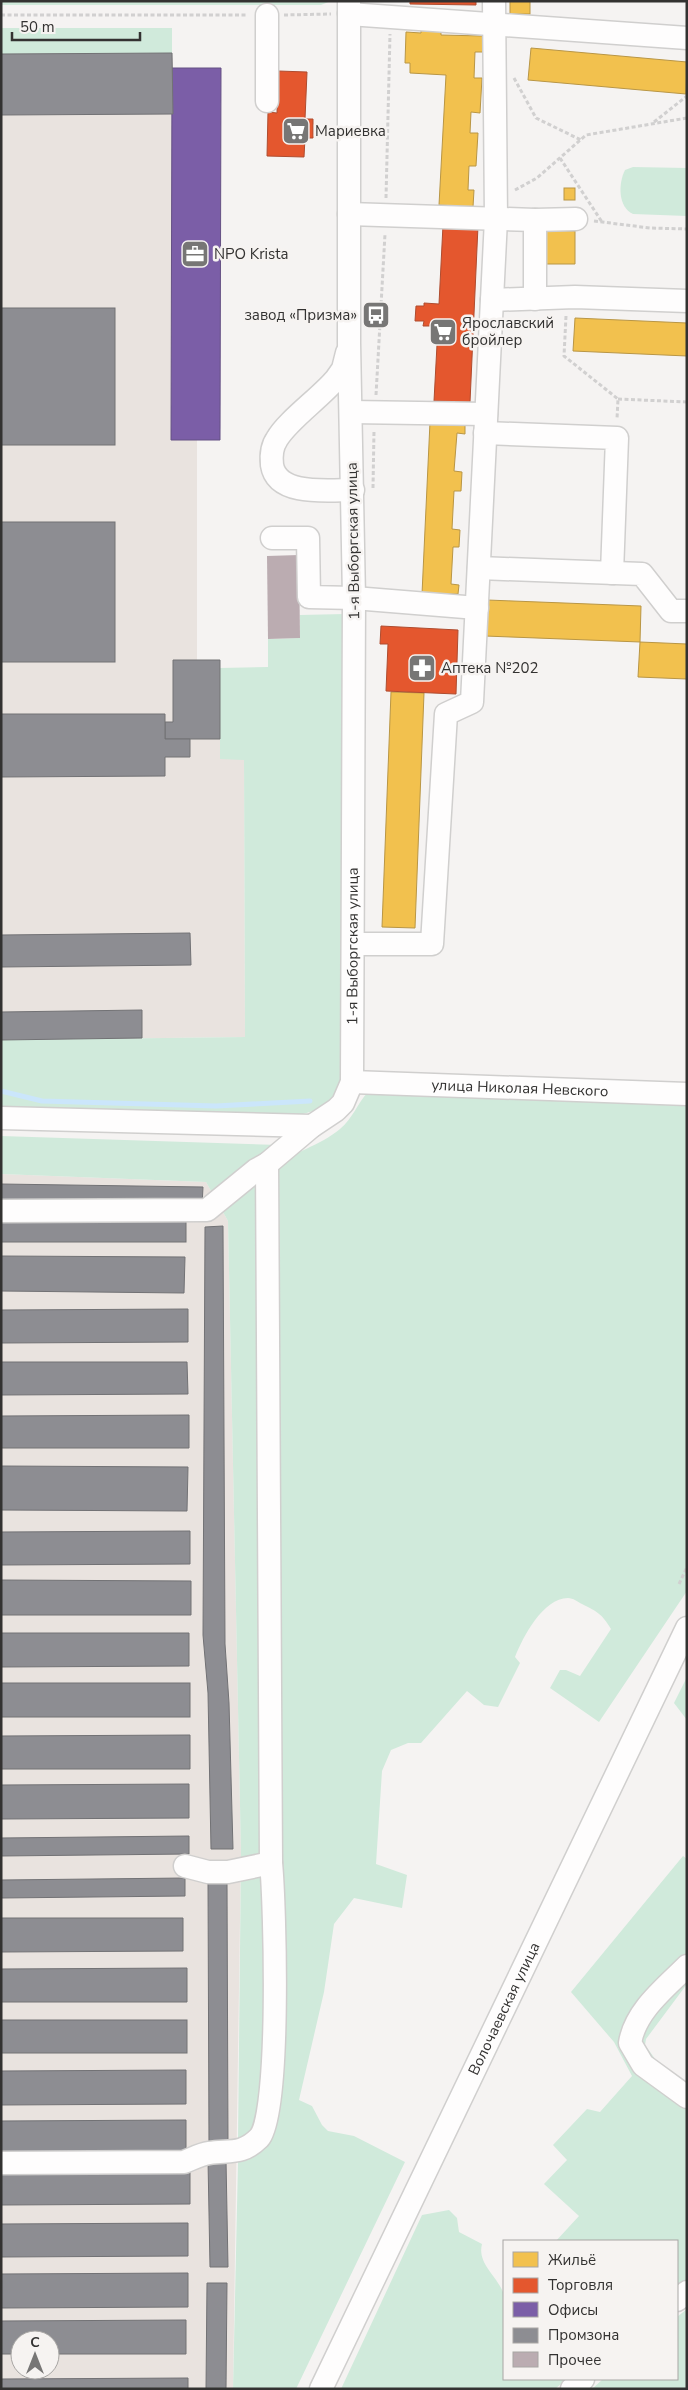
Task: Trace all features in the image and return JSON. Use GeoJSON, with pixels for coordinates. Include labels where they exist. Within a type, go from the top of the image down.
{"type":"FeatureCollection","features":[{"type":"Feature","properties":{"kind":"street"},"geometry":{"type":"LineString","coordinates":[[353,944],[432,944],[446,714],[472,702],[496,210],[494,1]]}},
{"type":"Feature","properties":{"kind":"street"},"geometry":{"type":"LineString","coordinates":[[349,8],[390,16],[687,38]]}},
{"type":"Feature","properties":{"kind":"street","name":"1-я Выборгская улица"},"geometry":{"type":"LineString","coordinates":[[349,8],[349,343],[351,412],[363,491],[354,598],[352,1082]]}},
{"type":"Feature","properties":{"kind":"street"},"geometry":{"type":"LineString","coordinates":[[266,102],[267,15]]}},
{"type":"Feature","properties":{"kind":"street"},"geometry":{"type":"LineString","coordinates":[[349,214],[386,215],[496,210],[536,220],[576,219]]}},
{"type":"Feature","properties":{"kind":"street"},"geometry":{"type":"LineString","coordinates":[[535,299],[536,220]]}},
{"type":"Feature","properties":{"kind":"street"},"geometry":{"type":"LineString","coordinates":[[492,300],[566,298],[687,301]]}},
{"type":"Feature","properties":{"kind":"street"},"geometry":{"type":"LineString","coordinates":[[349,343],[347,356],[336,379],[277,439],[272,460],[273,470],[280,479],[290,486],[304,490],[363,491]]}},
{"type":"Feature","properties":{"kind":"street"},"geometry":{"type":"LineString","coordinates":[[351,412],[617,438],[612,573]]}},
{"type":"Feature","properties":{"kind":"street"},"geometry":{"type":"LineString","coordinates":[[272,538],[308,538],[309,597],[354,598],[477,608]]}},
{"type":"Feature","properties":{"kind":"street"},"geometry":{"type":"LineString","coordinates":[[479,568],[642,574],[671,610],[687,611]]}},
{"type":"Feature","properties":{"kind":"street"},"geometry":{"type":"LineString","coordinates":[[1,1211],[197,1212],[206,1210],[256,1170],[267,1164],[312,1126],[328,1117],[343,1103],[352,1082]]}},
{"type":"Feature","properties":{"kind":"street","name":"улица Николая Невского"},"geometry":{"type":"LineString","coordinates":[[352,1082],[687,1094]]}},
{"type":"Feature","properties":{"kind":"street"},"geometry":{"type":"LineString","coordinates":[[1,1118],[312,1126]]}},
{"type":"Feature","properties":{"kind":"street"},"geometry":{"type":"LineString","coordinates":[[1,2163],[184,2162],[208,2153],[242,2151],[260,2138],[265,2129],[274,2038],[274,1895],[271,1863],[267,1164]]}},
{"type":"Feature","properties":{"kind":"street","name":"Волочаевская улица"},"geometry":{"type":"LineString","coordinates":[[321,2389],[687,1628]]}},
{"type":"Feature","properties":{"kind":"street"},"geometry":{"type":"LineString","coordinates":[[185,1866],[208,1872],[228,1872],[271,1863]]}},
{"type":"Feature","properties":{"kind":"street"},"geometry":{"type":"LineString","coordinates":[[687,1966],[663,1989],[638,2019],[630,2043],[643,2065],[687,2096]]}},
{"type":"Feature","properties":{"kind":"street"},"geometry":{"type":"LineString","coordinates":[[572,2389],[582,2380]]}},
{"type":"Feature","properties":{"kind":"path"},"geometry":{"type":"LineString","coordinates":[[1,15],[267,15],[349,8]]}},
{"type":"Feature","properties":{"kind":"path"},"geometry":{"type":"LineString","coordinates":[[363,491],[374,413],[386,215],[390,16]]}},
{"type":"Feature","properties":{"kind":"path"},"geometry":{"type":"LineString","coordinates":[[511,73],[536,118],[581,140]]}},
{"type":"Feature","properties":{"kind":"path"},"geometry":{"type":"LineString","coordinates":[[653,122],[687,96]]}},
{"type":"Feature","properties":{"kind":"path"},"geometry":{"type":"LineString","coordinates":[[496,210],[537,178],[586,135],[653,122],[687,118]]}},
{"type":"Feature","properties":{"kind":"path"},"geometry":{"type":"LineString","coordinates":[[560,158],[602,222]]}},
{"type":"Feature","properties":{"kind":"path"},"geometry":{"type":"LineString","coordinates":[[576,219],[650,228],[687,229]]}},
{"type":"Feature","properties":{"kind":"path"},"geometry":{"type":"LineString","coordinates":[[566,298],[564,356],[618,399],[687,402]]}},
{"type":"Feature","properties":{"kind":"path"},"geometry":{"type":"LineString","coordinates":[[617,438],[618,399]]}},
{"type":"Feature","properties":{"kind":"path"},"geometry":{"type":"LineString","coordinates":[[679,1584],[687,1567]]}},
{"type":"Feature","properties":{"kind":"shaded area"},"geometry":{"type":"Polygon","coordinates":[[[172,53],[197,440],[197,660],[220,660],[220,759],[244,759],[245,1037],[1,1040],[1,54],[172,53]]]}},
{"type":"Feature","properties":{"kind":"shaded area"},"geometry":{"type":"Polygon","coordinates":[[[1,1174],[206,1182],[228,1221],[241,1854],[233,2389],[1,2389],[1,1174]]]}},
{"type":"Feature","properties":{"kind":"green space"},"geometry":{"type":"Polygon","coordinates":[[[1,1],[331,1],[321,5],[1,5],[1,1]]]}},
{"type":"Feature","properties":{"kind":"green space"},"geometry":{"type":"Polygon","coordinates":[[[1,28],[172,28],[172,53],[1,54],[1,28]]]}},
{"type":"Feature","properties":{"kind":"green space"},"geometry":{"type":"Polygon","coordinates":[[[633,167],[687,168],[687,216],[633,214],[628,211],[622,201],[620,188],[625,170],[633,167]]]}},
{"type":"Feature","properties":{"kind":"green space"},"geometry":{"type":"Polygon","coordinates":[[[345,614],[341,1074],[334,1095],[320,1108],[311,1112],[280,1118],[1,1106],[1,1040],[245,1037],[244,760],[220,759],[220,668],[268,667],[268,639],[300,638],[300,615],[345,614]]]}},
{"type":"Feature","properties":{"kind":"green space"},"geometry":{"type":"Polygon","coordinates":[[[368,1092],[687,1099],[687,1591],[599,1722],[550,1688],[560,1670],[566,1670],[580,1676],[611,1629],[596,1611],[574,1599],[568,1598],[550,1604],[535,1620],[523,1639],[515,1657],[520,1663],[498,1707],[484,1705],[467,1691],[421,1743],[408,1743],[391,1750],[382,1771],[376,1864],[407,1875],[402,1908],[354,1898],[334,1924],[324,1992],[299,2100],[312,2106],[322,2125],[328,2131],[354,2136],[405,2162],[296,2389],[233,2389],[238,2162],[254,2155],[279,1857],[274,1169],[281,1163],[324,1140],[340,1129],[368,1092]]]}},
{"type":"Feature","properties":{"kind":"green space"},"geometry":{"type":"Polygon","coordinates":[[[1,1136],[279,1145],[265,1159],[268,2001],[258,2126],[238,2141],[241,1854],[228,1221],[206,1182],[1,1174],[1,1136]]]}},
{"type":"Feature","properties":{"kind":"green space"},"geometry":{"type":"Polygon","coordinates":[[[687,1677],[687,1720],[674,1703],[687,1677]]]}},
{"type":"Feature","properties":{"kind":"green space"},"geometry":{"type":"Polygon","coordinates":[[[683,1856],[687,1859],[687,1984],[646,2039],[645,2045],[658,2063],[687,2083],[687,2281],[678,2288],[678,2240],[557,2240],[579,2216],[544,2184],[567,2160],[553,2145],[587,2109],[600,2112],[632,2076],[614,2042],[571,1992],[683,1856]]]}},
{"type":"Feature","properties":{"kind":"green space"},"geometry":{"type":"Polygon","coordinates":[[[449,2210],[457,2218],[459,2232],[482,2244],[482,2257],[503,2292],[503,2380],[566,2380],[555,2389],[341,2389],[422,2215],[449,2210]]]}},
{"type":"Feature","properties":{"kind":"green space"},"geometry":{"type":"Polygon","coordinates":[[[687,2309],[687,2389],[592,2389],[602,2380],[678,2380],[678,2316],[687,2309]]]}},
{"type":"Feature","properties":{"kind":"building: Жильё"},"geometry":{"type":"Polygon","coordinates":[[[510,1],[530,1],[530,14],[510,14],[510,1]]]}},
{"type":"Feature","properties":{"kind":"building: Жильё"},"geometry":{"type":"Polygon","coordinates":[[[421,25],[441,25],[441,35],[483,36],[483,52],[475,52],[474,78],[482,78],[480,113],[471,112],[470,133],[478,133],[476,166],[469,166],[468,190],[474,190],[473,207],[439,205],[446,75],[410,73],[410,63],[405,63],[406,32],[421,33],[421,25]]]}},
{"type":"Feature","properties":{"kind":"building: Жильё"},"geometry":{"type":"Polygon","coordinates":[[[531,48],[687,62],[686,94],[528,80],[531,48]]]}},
{"type":"Feature","properties":{"kind":"building: Жильё"},"geometry":{"type":"Polygon","coordinates":[[[564,188],[575,188],[575,200],[564,200],[564,188]]]}},
{"type":"Feature","properties":{"kind":"building: Жильё"},"geometry":{"type":"Polygon","coordinates":[[[545,230],[575,231],[575,264],[545,264],[545,230]]]}},
{"type":"Feature","properties":{"kind":"building: Жильё"},"geometry":{"type":"Polygon","coordinates":[[[575,318],[687,323],[687,356],[573,351],[575,318]]]}},
{"type":"Feature","properties":{"kind":"building: Жильё"},"geometry":{"type":"Polygon","coordinates":[[[430,422],[465,424],[465,434],[457,433],[454,471],[462,472],[461,491],[454,491],[452,529],[460,530],[459,547],[453,547],[451,584],[459,585],[458,594],[422,594],[430,422]]]}},
{"type":"Feature","properties":{"kind":"building: Жильё"},"geometry":{"type":"Polygon","coordinates":[[[487,600],[641,606],[640,642],[485,636],[487,600]]]}},
{"type":"Feature","properties":{"kind":"building: Жильё"},"geometry":{"type":"Polygon","coordinates":[[[640,642],[687,644],[687,679],[638,677],[640,642]]]}},
{"type":"Feature","properties":{"kind":"building: Жильё"},"geometry":{"type":"Polygon","coordinates":[[[391,692],[424,693],[415,928],[382,927],[391,692]]]}},
{"type":"Feature","properties":{"kind":"building: Торговля"},"geometry":{"type":"Polygon","coordinates":[[[410,1],[476,1],[476,5],[410,4],[410,1]]]}},
{"type":"Feature","properties":{"kind":"building: Торговля"},"geometry":{"type":"Polygon","coordinates":[[[278,71],[307,72],[305,119],[313,119],[313,138],[305,138],[304,157],[267,156],[268,112],[277,113],[278,71]]]}},
{"type":"Feature","properties":{"kind":"building: Торговля"},"geometry":{"type":"Polygon","coordinates":[[[443,225],[478,226],[470,402],[434,401],[438,326],[423,326],[424,321],[415,321],[416,306],[424,306],[424,303],[439,304],[443,225]]]}},
{"type":"Feature","properties":{"kind":"building: Торговля","name":"Аптека №202"},"geometry":{"type":"Polygon","coordinates":[[[381,626],[458,630],[456,694],[386,691],[388,644],[380,644],[381,626]]]}},
{"type":"Feature","properties":{"kind":"building: Офисы"},"geometry":{"type":"Polygon","coordinates":[[[172,68],[221,68],[220,440],[171,440],[172,68]]]}},
{"type":"Feature","properties":{"kind":"building: Промзона"},"geometry":{"type":"Polygon","coordinates":[[[172,53],[173,114],[1,115],[1,54],[172,53]]]}},
{"type":"Feature","properties":{"kind":"building: Промзона"},"geometry":{"type":"Polygon","coordinates":[[[1,308],[115,308],[115,445],[1,445],[1,308]]]}},
{"type":"Feature","properties":{"kind":"building: Промзона"},"geometry":{"type":"Polygon","coordinates":[[[1,522],[115,522],[115,662],[1,662],[1,522]]]}},
{"type":"Feature","properties":{"kind":"building: Промзона"},"geometry":{"type":"Polygon","coordinates":[[[173,660],[220,660],[220,739],[165,739],[165,722],[173,722],[173,660]]]}},
{"type":"Feature","properties":{"kind":"building: Промзона"},"geometry":{"type":"Polygon","coordinates":[[[1,714],[165,714],[165,739],[190,739],[190,757],[165,757],[165,776],[1,777],[1,714]]]}},
{"type":"Feature","properties":{"kind":"building: Промзона"},"geometry":{"type":"Polygon","coordinates":[[[190,933],[191,965],[1,967],[1,935],[190,933]]]}},
{"type":"Feature","properties":{"kind":"building: Промзона"},"geometry":{"type":"Polygon","coordinates":[[[142,1010],[142,1038],[1,1040],[1,1012],[142,1010]]]}},
{"type":"Feature","properties":{"kind":"building: Промзона"},"geometry":{"type":"Polygon","coordinates":[[[1,1184],[203,1187],[202,1206],[1,1203],[1,1184]]]}},
{"type":"Feature","properties":{"kind":"building: Промзона"},"geometry":{"type":"Polygon","coordinates":[[[1,1220],[186,1220],[186,1242],[1,1242],[1,1220]]]}},
{"type":"Feature","properties":{"kind":"building: Промзона"},"geometry":{"type":"Polygon","coordinates":[[[223,1226],[225,1644],[229,1703],[233,1849],[211,1849],[208,1693],[203,1635],[205,1227],[223,1226]]]}},
{"type":"Feature","properties":{"kind":"building: Промзона"},"geometry":{"type":"Polygon","coordinates":[[[1,1256],[185,1257],[184,1293],[1,1291],[1,1256]]]}},
{"type":"Feature","properties":{"kind":"building: Промзона"},"geometry":{"type":"Polygon","coordinates":[[[188,1309],[188,1342],[1,1343],[1,1310],[188,1309]]]}},
{"type":"Feature","properties":{"kind":"building: Промзона"},"geometry":{"type":"Polygon","coordinates":[[[1,1362],[187,1362],[188,1394],[1,1395],[1,1362]]]}},
{"type":"Feature","properties":{"kind":"building: Промзона"},"geometry":{"type":"Polygon","coordinates":[[[189,1415],[189,1448],[1,1448],[1,1416],[189,1415]]]}},
{"type":"Feature","properties":{"kind":"building: Промзона"},"geometry":{"type":"Polygon","coordinates":[[[1,1466],[188,1467],[187,1511],[1,1510],[1,1466]]]}},
{"type":"Feature","properties":{"kind":"building: Промзона"},"geometry":{"type":"Polygon","coordinates":[[[190,1531],[190,1564],[1,1565],[1,1532],[190,1531]]]}},
{"type":"Feature","properties":{"kind":"building: Промзона"},"geometry":{"type":"Polygon","coordinates":[[[1,1580],[191,1581],[191,1615],[1,1615],[1,1580]]]}},
{"type":"Feature","properties":{"kind":"building: Промзона"},"geometry":{"type":"Polygon","coordinates":[[[1,1633],[189,1633],[189,1666],[1,1667],[1,1633]]]}},
{"type":"Feature","properties":{"kind":"building: Промзона"},"geometry":{"type":"Polygon","coordinates":[[[1,1683],[190,1683],[190,1717],[1,1717],[1,1683]]]}},
{"type":"Feature","properties":{"kind":"building: Промзона"},"geometry":{"type":"Polygon","coordinates":[[[190,1735],[190,1769],[1,1769],[1,1736],[190,1735]]]}},
{"type":"Feature","properties":{"kind":"building: Промзона"},"geometry":{"type":"Polygon","coordinates":[[[189,1784],[189,1818],[1,1819],[1,1785],[189,1784]]]}},
{"type":"Feature","properties":{"kind":"building: Промзона"},"geometry":{"type":"Polygon","coordinates":[[[189,1836],[189,1854],[1,1856],[1,1838],[189,1836]]]}},
{"type":"Feature","properties":{"kind":"building: Промзона"},"geometry":{"type":"Polygon","coordinates":[[[185,1878],[185,1896],[1,1898],[1,1880],[185,1878]]]}},
{"type":"Feature","properties":{"kind":"building: Промзона"},"geometry":{"type":"Polygon","coordinates":[[[208,1881],[227,1881],[228,2147],[209,2147],[208,1881]]]}},
{"type":"Feature","properties":{"kind":"building: Промзона"},"geometry":{"type":"Polygon","coordinates":[[[1,1918],[183,1918],[183,1951],[1,1952],[1,1918]]]}},
{"type":"Feature","properties":{"kind":"building: Промзона"},"geometry":{"type":"Polygon","coordinates":[[[187,1968],[187,2002],[1,2002],[1,1969],[187,1968]]]}},
{"type":"Feature","properties":{"kind":"building: Промзона"},"geometry":{"type":"Polygon","coordinates":[[[1,2020],[187,2020],[187,2053],[1,2053],[1,2020]]]}},
{"type":"Feature","properties":{"kind":"building: Промзона"},"geometry":{"type":"Polygon","coordinates":[[[186,2070],[186,2104],[1,2105],[1,2071],[186,2070]]]}},
{"type":"Feature","properties":{"kind":"building: Промзона"},"geometry":{"type":"Polygon","coordinates":[[[186,2120],[186,2154],[1,2154],[1,2121],[186,2120]]]}},
{"type":"Feature","properties":{"kind":"building: Промзона"},"geometry":{"type":"Polygon","coordinates":[[[208,2160],[226,2160],[228,2267],[210,2267],[208,2160]]]}},
{"type":"Feature","properties":{"kind":"building: Промзона"},"geometry":{"type":"Polygon","coordinates":[[[1,2171],[190,2171],[190,2204],[1,2205],[1,2171]]]}},
{"type":"Feature","properties":{"kind":"building: Промзона"},"geometry":{"type":"Polygon","coordinates":[[[188,2223],[188,2256],[1,2257],[1,2224],[188,2223]]]}},
{"type":"Feature","properties":{"kind":"building: Промзона"},"geometry":{"type":"Polygon","coordinates":[[[188,2273],[188,2307],[1,2308],[1,2274],[188,2273]]]}},
{"type":"Feature","properties":{"kind":"building: Промзона"},"geometry":{"type":"Polygon","coordinates":[[[207,2283],[227,2283],[226,2389],[206,2389],[207,2283]]]}},
{"type":"Feature","properties":{"kind":"building: Промзона"},"geometry":{"type":"Polygon","coordinates":[[[186,2320],[186,2354],[60,2354],[60,2330],[10,2330],[10,2354],[1,2354],[1,2321],[186,2320]]]}},
{"type":"Feature","properties":{"kind":"building: Промзона"},"geometry":{"type":"Polygon","coordinates":[[[188,2378],[188,2389],[1,2389],[1,2379],[188,2378]]]}},
{"type":"Feature","properties":{"kind":"building: Прочее"},"geometry":{"type":"Polygon","coordinates":[[[299,555],[300,638],[268,639],[267,556],[299,555]]]}},
{"type":"Feature","properties":{"kind":"waterway"},"geometry":{"type":"LineString","coordinates":[[1,1091],[42,1101],[216,1106],[310,1101]]}},
{"type":"Feature","properties":{"kind":"place","name":"Мариевка"},"geometry":{"type":"Point","coordinates":[296,131]}},
{"type":"Feature","properties":{"kind":"place","name":"NPO Krista"},"geometry":{"type":"Point","coordinates":[195,254]}},
{"type":"Feature","properties":{"kind":"place","name":"завод «Призма»"},"geometry":{"type":"Point","coordinates":[376,315]}},
{"type":"Feature","properties":{"kind":"place","name":"Ярославский бройлер"},"geometry":{"type":"Point","coordinates":[443,332]}},
{"type":"Feature","properties":{"kind":"place","name":"Аптека №202"},"geometry":{"type":"Point","coordinates":[422,668]}}]}
